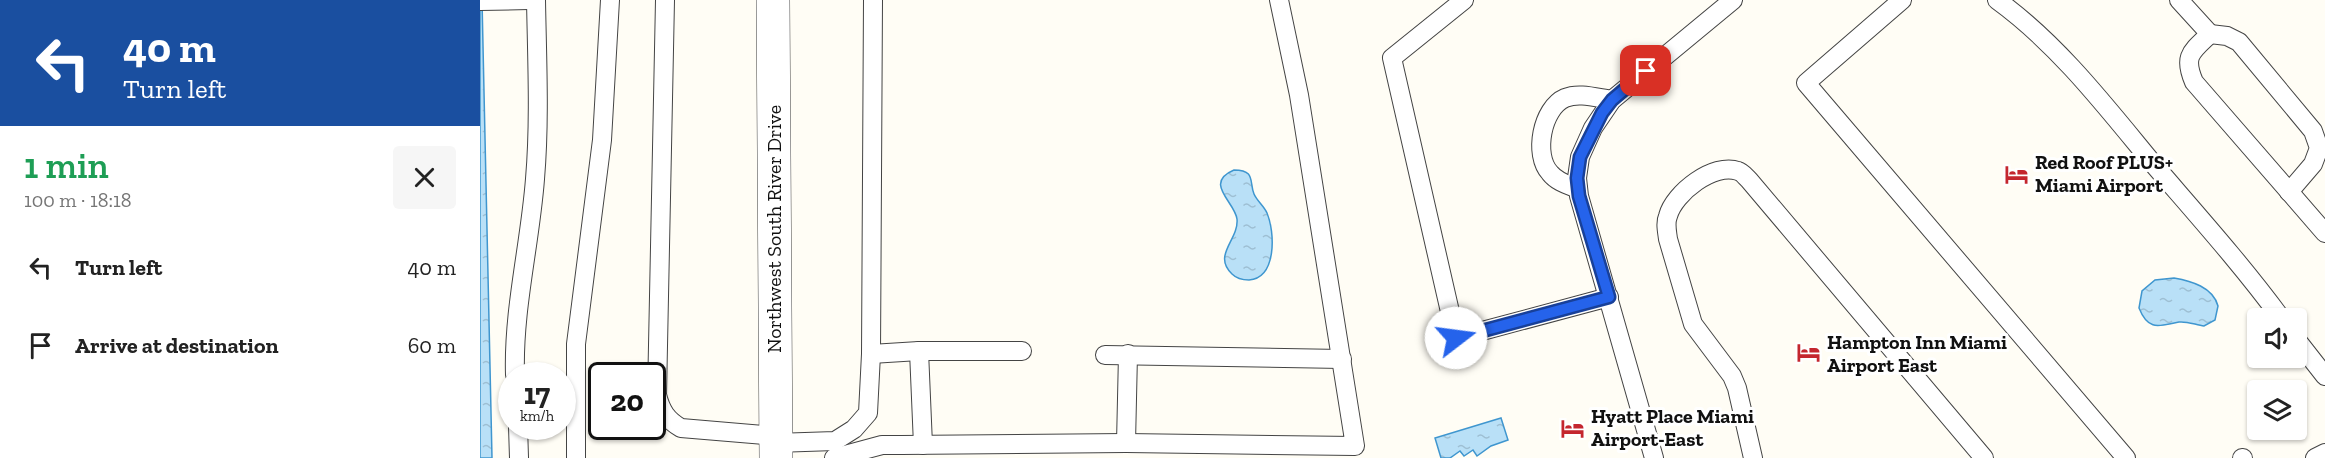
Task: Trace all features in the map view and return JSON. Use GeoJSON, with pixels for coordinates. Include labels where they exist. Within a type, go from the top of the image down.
{"type":"FeatureCollection","features":[{"type":"Feature","properties":{"kind":"street","name":"Northwest South River Drive"},"geometry":{"type":"LineString","coordinates":[[773,0],[775,446]]}},
{"type":"Feature","properties":{"kind":"lane"},"geometry":{"type":"LineString","coordinates":[[480,1],[529,0]]}},
{"type":"Feature","properties":{"kind":"lane"},"geometry":{"type":"LineString","coordinates":[[515,362],[517,318],[535,178],[538,81],[536,0]]}},
{"type":"Feature","properties":{"kind":"lane"},"geometry":{"type":"LineString","coordinates":[[576,458],[576,344],[602,140],[610,0]]}},
{"type":"Feature","properties":{"kind":"lane"},"geometry":{"type":"LineString","coordinates":[[665,0],[657,395],[664,414],[681,428],[775,446],[835,441],[855,429],[868,413],[872,354],[873,0]]}},
{"type":"Feature","properties":{"kind":"lane"},"geometry":{"type":"LineString","coordinates":[[834,458],[882,445],[1126,443],[1356,452],[1299,95],[1279,0]]}},
{"type":"Feature","properties":{"kind":"lane"},"geometry":{"type":"LineString","coordinates":[[1464,0],[1392,58],[1456,338],[1609,297]]}},
{"type":"Feature","properties":{"kind":"lane"},"geometry":{"type":"LineString","coordinates":[[1654,458],[1578,189],[1580,157],[1593,128],[1612,100],[1733,0]]}},
{"type":"Feature","properties":{"kind":"lane"},"geometry":{"type":"LineString","coordinates":[[1902,0],[1806,83],[2126,458]]}},
{"type":"Feature","properties":{"kind":"lane"},"geometry":{"type":"LineString","coordinates":[[1997,0],[2039,35],[2064,60],[2273,308]]}},
{"type":"Feature","properties":{"kind":"lane"},"geometry":{"type":"LineString","coordinates":[[2179,0],[2210,34],[2227,36],[2239,42],[2313,131],[2319,148],[2313,164],[2289,192]]}},
{"type":"Feature","properties":{"kind":"lane"},"geometry":{"type":"LineString","coordinates":[[2210,34],[2190,53],[2188,68],[2194,82],[2325,233]]}},
{"type":"Feature","properties":{"kind":"lane"},"geometry":{"type":"LineString","coordinates":[[1578,189],[1558,181],[1548,172],[1542,152],[1542,136],[1547,119],[1554,105],[1566,98],[1579,96],[1612,100]]}},
{"type":"Feature","properties":{"kind":"lane"},"geometry":{"type":"LineString","coordinates":[[1753,458],[1737,388],[1732,376],[1693,324],[1666,226],[1674,203],[1685,191],[1713,171],[1728,169],[1739,171],[1749,180],[1984,458]]}},
{"type":"Feature","properties":{"kind":"lane"},"geometry":{"type":"LineString","coordinates":[[872,354],[919,351],[1022,351]]}},
{"type":"Feature","properties":{"kind":"lane"},"geometry":{"type":"LineString","coordinates":[[919,351],[923,445]]}},
{"type":"Feature","properties":{"kind":"lane"},"geometry":{"type":"LineString","coordinates":[[2307,353],[2325,376]]}},
{"type":"Feature","properties":{"kind":"lane"},"geometry":{"type":"LineString","coordinates":[[1126,443],[1128,354]]}},
{"type":"Feature","properties":{"kind":"lane"},"geometry":{"type":"LineString","coordinates":[[1105,355],[1342,359]]}},
{"type":"Feature","properties":{"kind":"lane"},"geometry":{"type":"LineString","coordinates":[[518,440],[519,458]]}},
{"type":"Feature","properties":{"kind":"lane"},"geometry":{"type":"LineString","coordinates":[[2315,458],[2325,453]]}},
{"type":"Feature","properties":{"kind":"water"},"geometry":{"type":"Polygon","coordinates":[[[480,0],[482,0],[492,458],[480,458],[480,0]]]}},
{"type":"Feature","properties":{"kind":"water"},"geometry":{"type":"Polygon","coordinates":[[[1234,170],[1249,174],[1254,194],[1267,213],[1272,231],[1272,253],[1269,263],[1258,277],[1249,280],[1234,275],[1227,267],[1225,260],[1225,254],[1237,227],[1237,219],[1223,193],[1221,181],[1225,175],[1234,170]]]}},
{"type":"Feature","properties":{"kind":"water"},"geometry":{"type":"Polygon","coordinates":[[[2174,278],[2194,283],[2211,294],[2218,306],[2215,320],[2204,326],[2182,322],[2156,325],[2147,321],[2139,308],[2142,291],[2155,280],[2174,278]]]}},
{"type":"Feature","properties":{"kind":"water"},"geometry":{"type":"Polygon","coordinates":[[[1501,418],[1508,440],[1491,446],[1477,456],[1473,450],[1464,456],[1460,451],[1450,458],[1441,458],[1435,438],[1501,418]]]}},
{"type":"Feature","properties":{"kind":"place","name":"Red Roof PLUS+ Miami Airport"},"geometry":{"type":"Point","coordinates":[2017,174]}},
{"type":"Feature","properties":{"kind":"place","name":"Hampton Inn Miami Airport East"},"geometry":{"type":"Point","coordinates":[1809,353]}},
{"type":"Feature","properties":{"kind":"place","name":"Hyatt Place Miami Airport-East"},"geometry":{"type":"Point","coordinates":[1573,428]}},
{"type":"Feature","properties":{"kind":"route"},"geometry":{"type":"LineString","coordinates":[[1456,338],[1609,297],[1579,196],[1577,178],[1580,157],[1602,113],[1612,100],[1646,71]]}}]}
